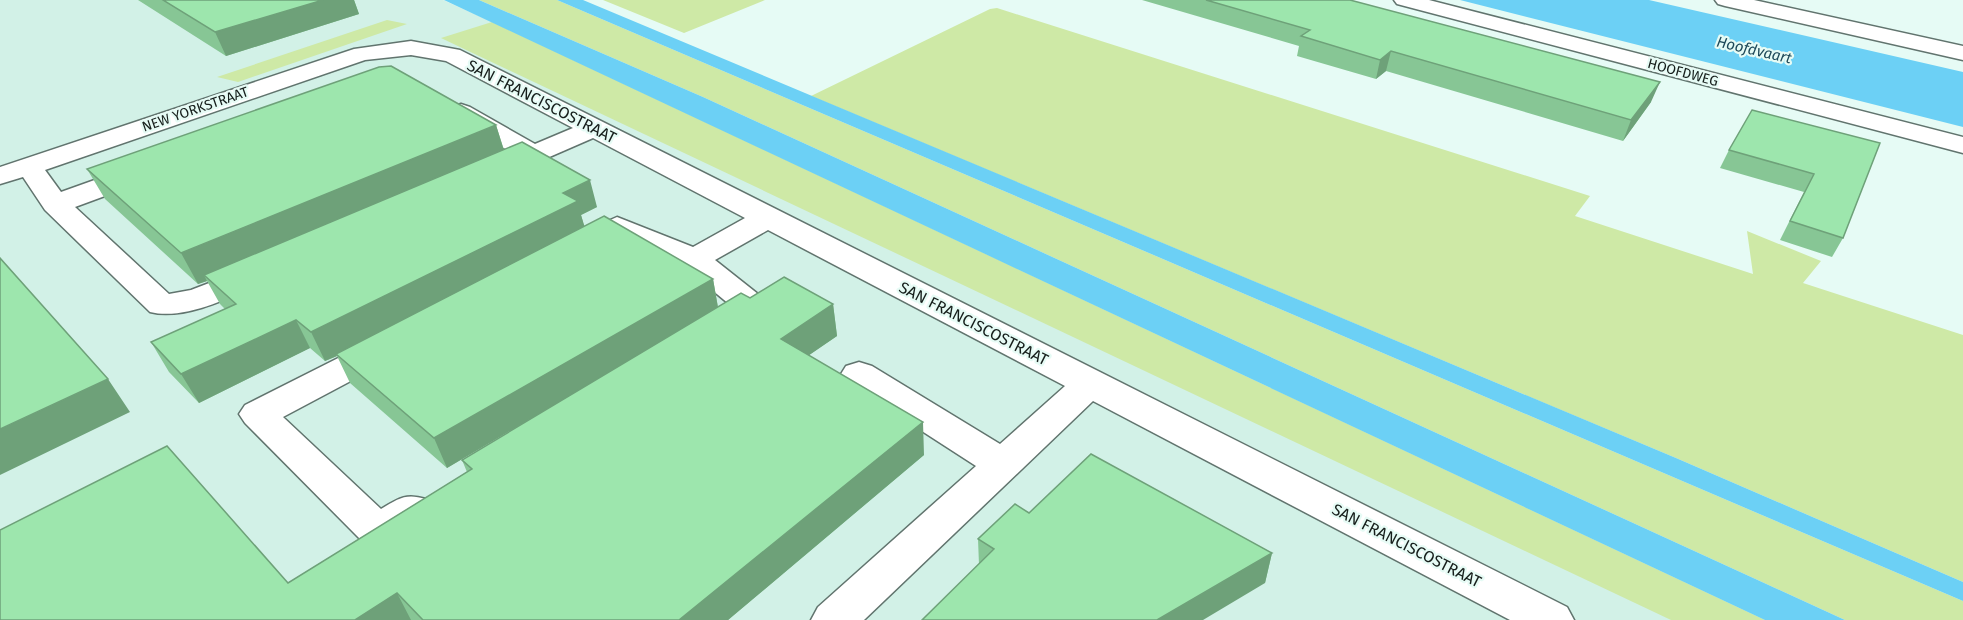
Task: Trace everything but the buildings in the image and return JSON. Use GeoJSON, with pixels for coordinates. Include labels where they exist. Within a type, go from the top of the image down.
{"type":"FeatureCollection","features":[{"type":"Feature","properties":{"kind":"street","name":"HOOFDWEG"},"geometry":{"type":"LineString","coordinates":[[1404,0],[1963,145]]}},
{"type":"Feature","properties":{"kind":"street"},"geometry":{"type":"LineString","coordinates":[[1725,0],[1963,53]]}},
{"type":"Feature","properties":{"kind":"street","name":"SAN FRANCISCOSTRAAT"},"geometry":{"type":"LineString","coordinates":[[392,49],[426,49],[452,55],[1551,620]]}},
{"type":"Feature","properties":{"kind":"street","name":"NEW YORKSTRAAT"},"geometry":{"type":"LineString","coordinates":[[0,176],[334,62],[392,49]]}},
{"type":"Feature","properties":{"kind":"street"},"geometry":{"type":"LineString","coordinates":[[442,102],[533,154]]}},
{"type":"Feature","properties":{"kind":"street"},"geometry":{"type":"LineString","coordinates":[[468,182],[594,128]]}},
{"type":"Feature","properties":{"kind":"street"},"geometry":{"type":"LineString","coordinates":[[56,204],[167,163]]}},
{"type":"Feature","properties":{"kind":"street"},"geometry":{"type":"LineString","coordinates":[[29,166],[56,204],[162,304],[199,298],[285,261]]}},
{"type":"Feature","properties":{"kind":"street"},"geometry":{"type":"LineString","coordinates":[[694,259],[768,218]]}},
{"type":"Feature","properties":{"kind":"street"},"geometry":{"type":"LineString","coordinates":[[564,254],[617,226],[694,259],[751,305],[701,335]]}},
{"type":"Feature","properties":{"kind":"street"},"geometry":{"type":"LineString","coordinates":[[406,337],[258,414],[378,531],[439,494]]}},
{"type":"Feature","properties":{"kind":"street"},"geometry":{"type":"LineString","coordinates":[[859,374],[1002,464]]}},
{"type":"Feature","properties":{"kind":"street"},"geometry":{"type":"LineString","coordinates":[[834,620],[1091,383]]}},
{"type":"Feature","properties":{"kind":"shaded area"},"geometry":{"type":"Polygon","coordinates":[[[0,0],[443,0],[1830,620],[0,620],[0,0]]]}},
{"type":"Feature","properties":{"kind":"green space"},"geometry":{"type":"Polygon","coordinates":[[[479,0],[557,0],[1963,601],[1963,620],[1845,620],[703,97],[479,0]]]}},
{"type":"Feature","properties":{"kind":"green space"},"geometry":{"type":"Polygon","coordinates":[[[603,0],[765,0],[684,33],[603,0]]]}},
{"type":"Feature","properties":{"kind":"green space"},"geometry":{"type":"Polygon","coordinates":[[[997,8],[1590,196],[1575,216],[1753,274],[1747,231],[1821,261],[1803,283],[1963,335],[1963,582],[1676,458],[811,96],[990,9],[997,8]]]}},
{"type":"Feature","properties":{"kind":"green space"},"geometry":{"type":"Polygon","coordinates":[[[387,20],[407,24],[238,82],[217,77],[387,20]]]}},
{"type":"Feature","properties":{"kind":"green space"},"geometry":{"type":"Polygon","coordinates":[[[492,22],[1765,620],[1671,620],[441,38],[492,22]]]}},
{"type":"Feature","properties":{"kind":"water"},"geometry":{"type":"Polygon","coordinates":[[[444,0],[479,0],[703,97],[1845,620],[1765,620],[444,0]]]}},
{"type":"Feature","properties":{"kind":"water"},"geometry":{"type":"Polygon","coordinates":[[[557,0],[583,0],[1676,458],[1963,582],[1963,601],[557,0]]]}},
{"type":"Feature","properties":{"kind":"water","name":"Hoofdvaart"},"geometry":{"type":"Polygon","coordinates":[[[1460,0],[1649,0],[1963,72],[1963,127],[1460,0]]]}}]}
